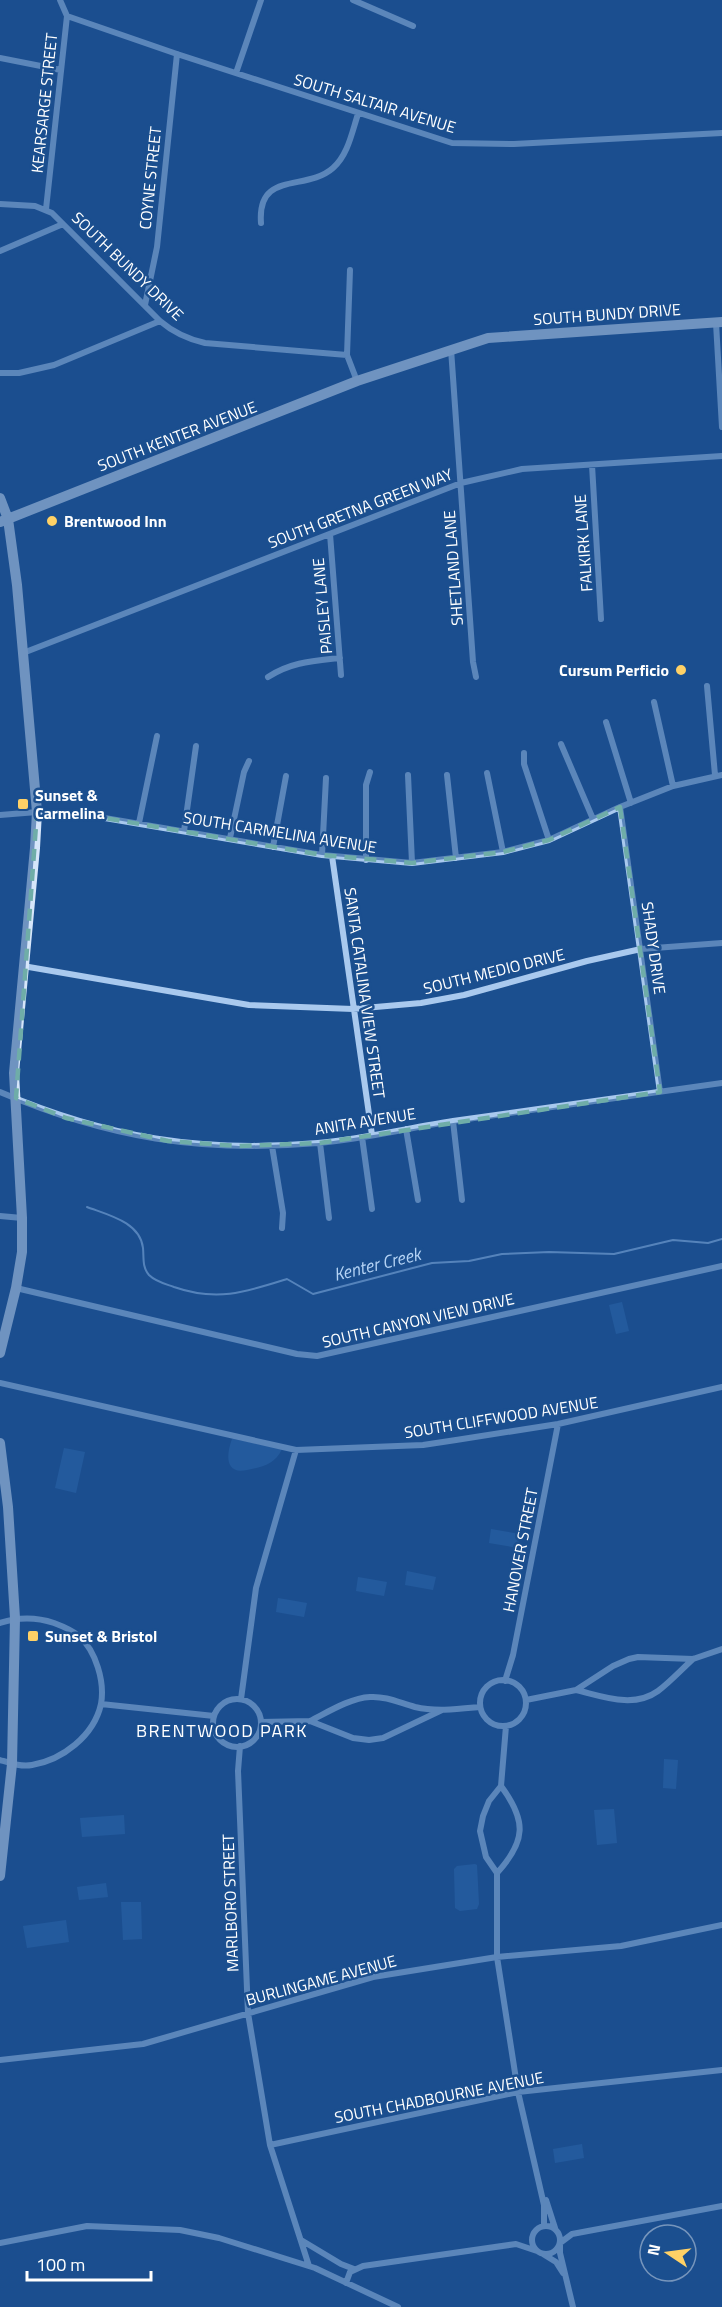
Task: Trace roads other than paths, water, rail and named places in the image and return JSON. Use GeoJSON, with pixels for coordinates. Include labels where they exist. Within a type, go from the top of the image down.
{"type":"FeatureCollection","features":[{"type":"Feature","properties":{"kind":"main road","name":"SOUTH BUNDY DRIVE"},"geometry":{"type":"LineString","coordinates":[[357,381],[451,349],[502,337],[719,322]]}},
{"type":"Feature","properties":{"kind":"main road","name":"SOUTH KENTER AVENUE"},"geometry":{"type":"LineString","coordinates":[[4,520],[357,381]]}},
{"type":"Feature","properties":{"kind":"main road"},"geometry":{"type":"LineString","coordinates":[[0,498],[23,653],[36,812],[35,848],[14,1073],[22,1252],[0,1353]]}},
{"type":"Feature","properties":{"kind":"main road"},"geometry":{"type":"LineString","coordinates":[[0,1443],[8,1507],[15,1618],[12,1764],[0,1876]]}},
{"type":"Feature","properties":{"kind":"street","name":"KEARSARGE STREET"},"geometry":{"type":"LineString","coordinates":[[46,209],[67,16],[60,0]]}},
{"type":"Feature","properties":{"kind":"street"},"geometry":{"type":"LineString","coordinates":[[236,73],[261,0]]}},
{"type":"Feature","properties":{"kind":"street"},"geometry":{"type":"LineString","coordinates":[[353,0],[413,26]]}},
{"type":"Feature","properties":{"kind":"street","name":"SOUTH SALTAIR AVENUE"},"geometry":{"type":"LineString","coordinates":[[67,16],[358,114],[452,143],[514,144],[722,133]]}},
{"type":"Feature","properties":{"kind":"street","name":"COYNE STREET"},"geometry":{"type":"LineString","coordinates":[[145,305],[156,247],[177,54]]}},
{"type":"Feature","properties":{"kind":"street"},"geometry":{"type":"LineString","coordinates":[[0,58],[61,70]]}},
{"type":"Feature","properties":{"kind":"street"},"geometry":{"type":"LineString","coordinates":[[261,223],[260,212],[268,193],[286,184],[323,176],[335,167],[343,156],[358,114]]}},
{"type":"Feature","properties":{"kind":"street"},"geometry":{"type":"LineString","coordinates":[[0,204],[46,209]]}},
{"type":"Feature","properties":{"kind":"street","name":"SOUTH BUNDY DRIVE"},"geometry":{"type":"LineString","coordinates":[[46,209],[160,321],[185,338],[205,343],[346,355]]}},
{"type":"Feature","properties":{"kind":"street"},"geometry":{"type":"LineString","coordinates":[[0,251],[63,224]]}},
{"type":"Feature","properties":{"kind":"street"},"geometry":{"type":"LineString","coordinates":[[350,270],[346,355],[357,381]]}},
{"type":"Feature","properties":{"kind":"street"},"geometry":{"type":"LineString","coordinates":[[0,373],[26,372],[54,365],[160,321]]}},
{"type":"Feature","properties":{"kind":"street"},"geometry":{"type":"LineString","coordinates":[[719,322],[722,427]]}},
{"type":"Feature","properties":{"kind":"street","name":"SHETLAND LANE"},"geometry":{"type":"LineString","coordinates":[[451,349],[473,662],[476,676]]}},
{"type":"Feature","properties":{"kind":"street","name":"SOUTH GRETNA GREEN WAY"},"geometry":{"type":"LineString","coordinates":[[23,653],[461,483],[522,469],[722,456]]}},
{"type":"Feature","properties":{"kind":"street","name":"FALKIRK LANE"},"geometry":{"type":"LineString","coordinates":[[592,465],[601,619]]}},
{"type":"Feature","properties":{"kind":"street","name":"PAISLEY LANE"},"geometry":{"type":"LineString","coordinates":[[330,534],[341,675]]}},
{"type":"Feature","properties":{"kind":"street"},"geometry":{"type":"LineString","coordinates":[[268,677],[281,668],[297,663],[340,658]]}},
{"type":"Feature","properties":{"kind":"street"},"geometry":{"type":"LineString","coordinates":[[707,686],[718,775]]}},
{"type":"Feature","properties":{"kind":"street"},"geometry":{"type":"LineString","coordinates":[[654,702],[673,786]]}},
{"type":"Feature","properties":{"kind":"street"},"geometry":{"type":"LineString","coordinates":[[606,722],[631,803]]}},
{"type":"Feature","properties":{"kind":"street"},"geometry":{"type":"LineString","coordinates":[[139,823],[157,736]]}},
{"type":"Feature","properties":{"kind":"street"},"geometry":{"type":"LineString","coordinates":[[561,744],[593,819]]}},
{"type":"Feature","properties":{"kind":"street"},"geometry":{"type":"LineString","coordinates":[[184,831],[195,746]]}},
{"type":"Feature","properties":{"kind":"street"},"geometry":{"type":"LineString","coordinates":[[524,753],[524,764],[549,840]]}},
{"type":"Feature","properties":{"kind":"street"},"geometry":{"type":"LineString","coordinates":[[230,838],[244,772],[249,761]]}},
{"type":"Feature","properties":{"kind":"street"},"geometry":{"type":"LineString","coordinates":[[366,860],[366,785],[370,772]]}},
{"type":"Feature","properties":{"kind":"street"},"geometry":{"type":"LineString","coordinates":[[487,773],[502,852]]}},
{"type":"Feature","properties":{"kind":"street"},"geometry":{"type":"LineString","coordinates":[[408,775],[412,863]]}},
{"type":"Feature","properties":{"kind":"street"},"geometry":{"type":"LineString","coordinates":[[447,775],[456,858]]}},
{"type":"Feature","properties":{"kind":"street","name":"SOUTH CARMELINA AVENUE"},"geometry":{"type":"LineString","coordinates":[[0,815],[36,812],[87,815],[322,855],[412,863],[502,852],[549,840],[620,807],[673,786],[718,775]]}},
{"type":"Feature","properties":{"kind":"street"},"geometry":{"type":"LineString","coordinates":[[273,847],[286,776]]}},
{"type":"Feature","properties":{"kind":"street"},"geometry":{"type":"LineString","coordinates":[[322,855],[326,778]]}},
{"type":"Feature","properties":{"kind":"street","name":"SHADY DRIVE"},"geometry":{"type":"LineString","coordinates":[[620,807],[660,1092]]}},
{"type":"Feature","properties":{"kind":"street","name":"SANTA CATALINA VIEW STREET"},"geometry":{"type":"LineString","coordinates":[[332,856],[372,1135]]}},
{"type":"Feature","properties":{"kind":"street","name":"SOUTH MEDIO DRIVE"},"geometry":{"type":"LineString","coordinates":[[23,966],[249,1005],[353,1009],[421,1003],[464,995],[587,961],[641,949],[722,943]]}},
{"type":"Feature","properties":{"kind":"street","name":"ANITA AVENUE"},"geometry":{"type":"LineString","coordinates":[[0,1092],[66,1118],[105,1130],[197,1145],[272,1146],[321,1143],[453,1121],[722,1083]]}},
{"type":"Feature","properties":{"kind":"street"},"geometry":{"type":"LineString","coordinates":[[453,1121],[462,1200]]}},
{"type":"Feature","properties":{"kind":"street"},"geometry":{"type":"LineString","coordinates":[[406,1129],[418,1200]]}},
{"type":"Feature","properties":{"kind":"street"},"geometry":{"type":"LineString","coordinates":[[362,1137],[372,1209]]}},
{"type":"Feature","properties":{"kind":"street"},"geometry":{"type":"LineString","coordinates":[[321,1143],[329,1218]]}},
{"type":"Feature","properties":{"kind":"street"},"geometry":{"type":"LineString","coordinates":[[272,1146],[283,1213],[282,1228]]}},
{"type":"Feature","properties":{"kind":"street"},"geometry":{"type":"LineString","coordinates":[[0,1216],[22,1218]]}},
{"type":"Feature","properties":{"kind":"street","name":"SOUTH CANYON VIEW DRIVE"},"geometry":{"type":"LineString","coordinates":[[16,1288],[286,1352],[317,1356],[722,1266]]}},
{"type":"Feature","properties":{"kind":"street","name":"SOUTH CLIFFWOOD AVENUE"},"geometry":{"type":"LineString","coordinates":[[0,1383],[296,1450],[423,1445],[558,1424],[722,1387]]}},
{"type":"Feature","properties":{"kind":"street","name":"HANOVER STREET"},"geometry":{"type":"LineString","coordinates":[[505,1681],[513,1655],[558,1424]]}},
{"type":"Feature","properties":{"kind":"street"},"geometry":{"type":"LineString","coordinates":[[241,1699],[256,1588],[296,1450]]}},
{"type":"Feature","properties":{"kind":"street"},"geometry":{"type":"LineString","coordinates":[[0,1623],[15,1618],[45,1620],[63,1626],[79,1636],[94,1657],[100,1677],[101,1704],[92,1726],[63,1754],[30,1766],[0,1760]]}},
{"type":"Feature","properties":{"kind":"street"},"geometry":{"type":"LineString","coordinates":[[526,1700],[576,1690],[613,1666],[629,1659],[639,1657],[693,1659],[722,1649]]}},
{"type":"Feature","properties":{"kind":"street"},"geometry":{"type":"LineString","coordinates":[[576,1690],[620,1700],[645,1698],[657,1692],[693,1659]]}},
{"type":"Feature","properties":{"kind":"street"},"geometry":{"type":"LineString","coordinates":[[510,1681],[520,1688],[526,1700],[523,1714],[513,1724],[506,1726],[489,1721],[480,1707],[481,1698],[488,1685],[495,1682],[510,1681]]}},
{"type":"Feature","properties":{"kind":"street"},"geometry":{"type":"LineString","coordinates":[[310,1721],[354,1701],[370,1697],[442,1710],[480,1707]]}},
{"type":"Feature","properties":{"kind":"street"},"geometry":{"type":"LineString","coordinates":[[241,1699],[257,1709],[261,1722],[257,1735],[247,1744],[233,1746],[221,1741],[214,1730],[214,1716],[227,1701],[241,1699]]}},
{"type":"Feature","properties":{"kind":"street"},"geometry":{"type":"LineString","coordinates":[[101,1704],[214,1716]]}},
{"type":"Feature","properties":{"kind":"street"},"geometry":{"type":"LineString","coordinates":[[261,1722],[310,1721],[353,1738],[369,1740],[391,1735],[442,1710]]}},
{"type":"Feature","properties":{"kind":"street"},"geometry":{"type":"LineString","coordinates":[[506,1726],[501,1786],[489,1801],[480,1831],[486,1857],[497,1873],[497,1957],[518,2092],[540,2182],[544,2205],[544,2226]]}},
{"type":"Feature","properties":{"kind":"street","name":"MARLBORO STREET"},"geometry":{"type":"LineString","coordinates":[[240,1746],[238,1771],[248,2013],[270,2145],[309,2266]]}},
{"type":"Feature","properties":{"kind":"street"},"geometry":{"type":"LineString","coordinates":[[497,1873],[514,1852],[520,1831],[519,1816],[501,1786]]}},
{"type":"Feature","properties":{"kind":"street","name":"BURLINGAME AVENUE"},"geometry":{"type":"LineString","coordinates":[[0,2060],[143,2044],[373,1977],[497,1957],[621,1946],[722,1925]]}},
{"type":"Feature","properties":{"kind":"street","name":"SOUTH CHADBOURNE AVENUE"},"geometry":{"type":"LineString","coordinates":[[270,2145],[518,2092],[722,2070]]}},
{"type":"Feature","properties":{"kind":"street"},"geometry":{"type":"LineString","coordinates":[[540,2182],[555,2229],[561,2238],[560,2253],[573,2307]]}},
{"type":"Feature","properties":{"kind":"street"},"geometry":{"type":"LineString","coordinates":[[301,2240],[331,2259],[354,2269],[516,2244],[547,2254],[556,2251],[560,2243],[572,2234],[722,2206]]}},
{"type":"Feature","properties":{"kind":"street"},"geometry":{"type":"LineString","coordinates":[[0,2243],[87,2226],[180,2230],[219,2238],[309,2266],[398,2307]]}},
{"type":"Feature","properties":{"kind":"street"},"geometry":{"type":"LineString","coordinates":[[505,2245],[528,2238],[544,2226],[572,2234]]}},
{"type":"Feature","properties":{"kind":"street"},"geometry":{"type":"LineString","coordinates":[[536,2231],[532,2243],[540,2252],[555,2261],[561,2270],[573,2307]]}},
{"type":"Feature","properties":{"kind":"street"},"geometry":{"type":"LineString","coordinates":[[346,2283],[350,2272],[354,2269]]}},
{"type":"Feature","properties":{"kind":"waterway","name":"Kenter Creek"},"geometry":{"type":"LineString","coordinates":[[87,1207],[122,1221],[136,1232],[141,1239],[145,1269],[149,1275],[174,1287],[204,1294],[231,1294],[287,1279],[313,1294],[432,1263],[469,1261],[502,1254],[549,1252],[614,1254],[673,1240],[708,1243],[722,1239]]}},
{"type":"Feature","properties":{"kind":"place","name":"Brentwood Inn"},"geometry":{"type":"Point","coordinates":[52,521]}},
{"type":"Feature","properties":{"kind":"place","name":"Cursum Perficio"},"geometry":{"type":"Point","coordinates":[681,670]}},
{"type":"Feature","properties":{"kind":"place","name":"Sunset & Carmelina"},"geometry":{"type":"Point","coordinates":[23,804]}},
{"type":"Feature","properties":{"kind":"place","name":"Sunset & Bristol"},"geometry":{"type":"Point","coordinates":[33,1636]}},
{"type":"Feature","properties":{"kind":"district","name":"BRENTWOOD PARK"},"geometry":{"type":"Point","coordinates":[222,1730]}}]}
